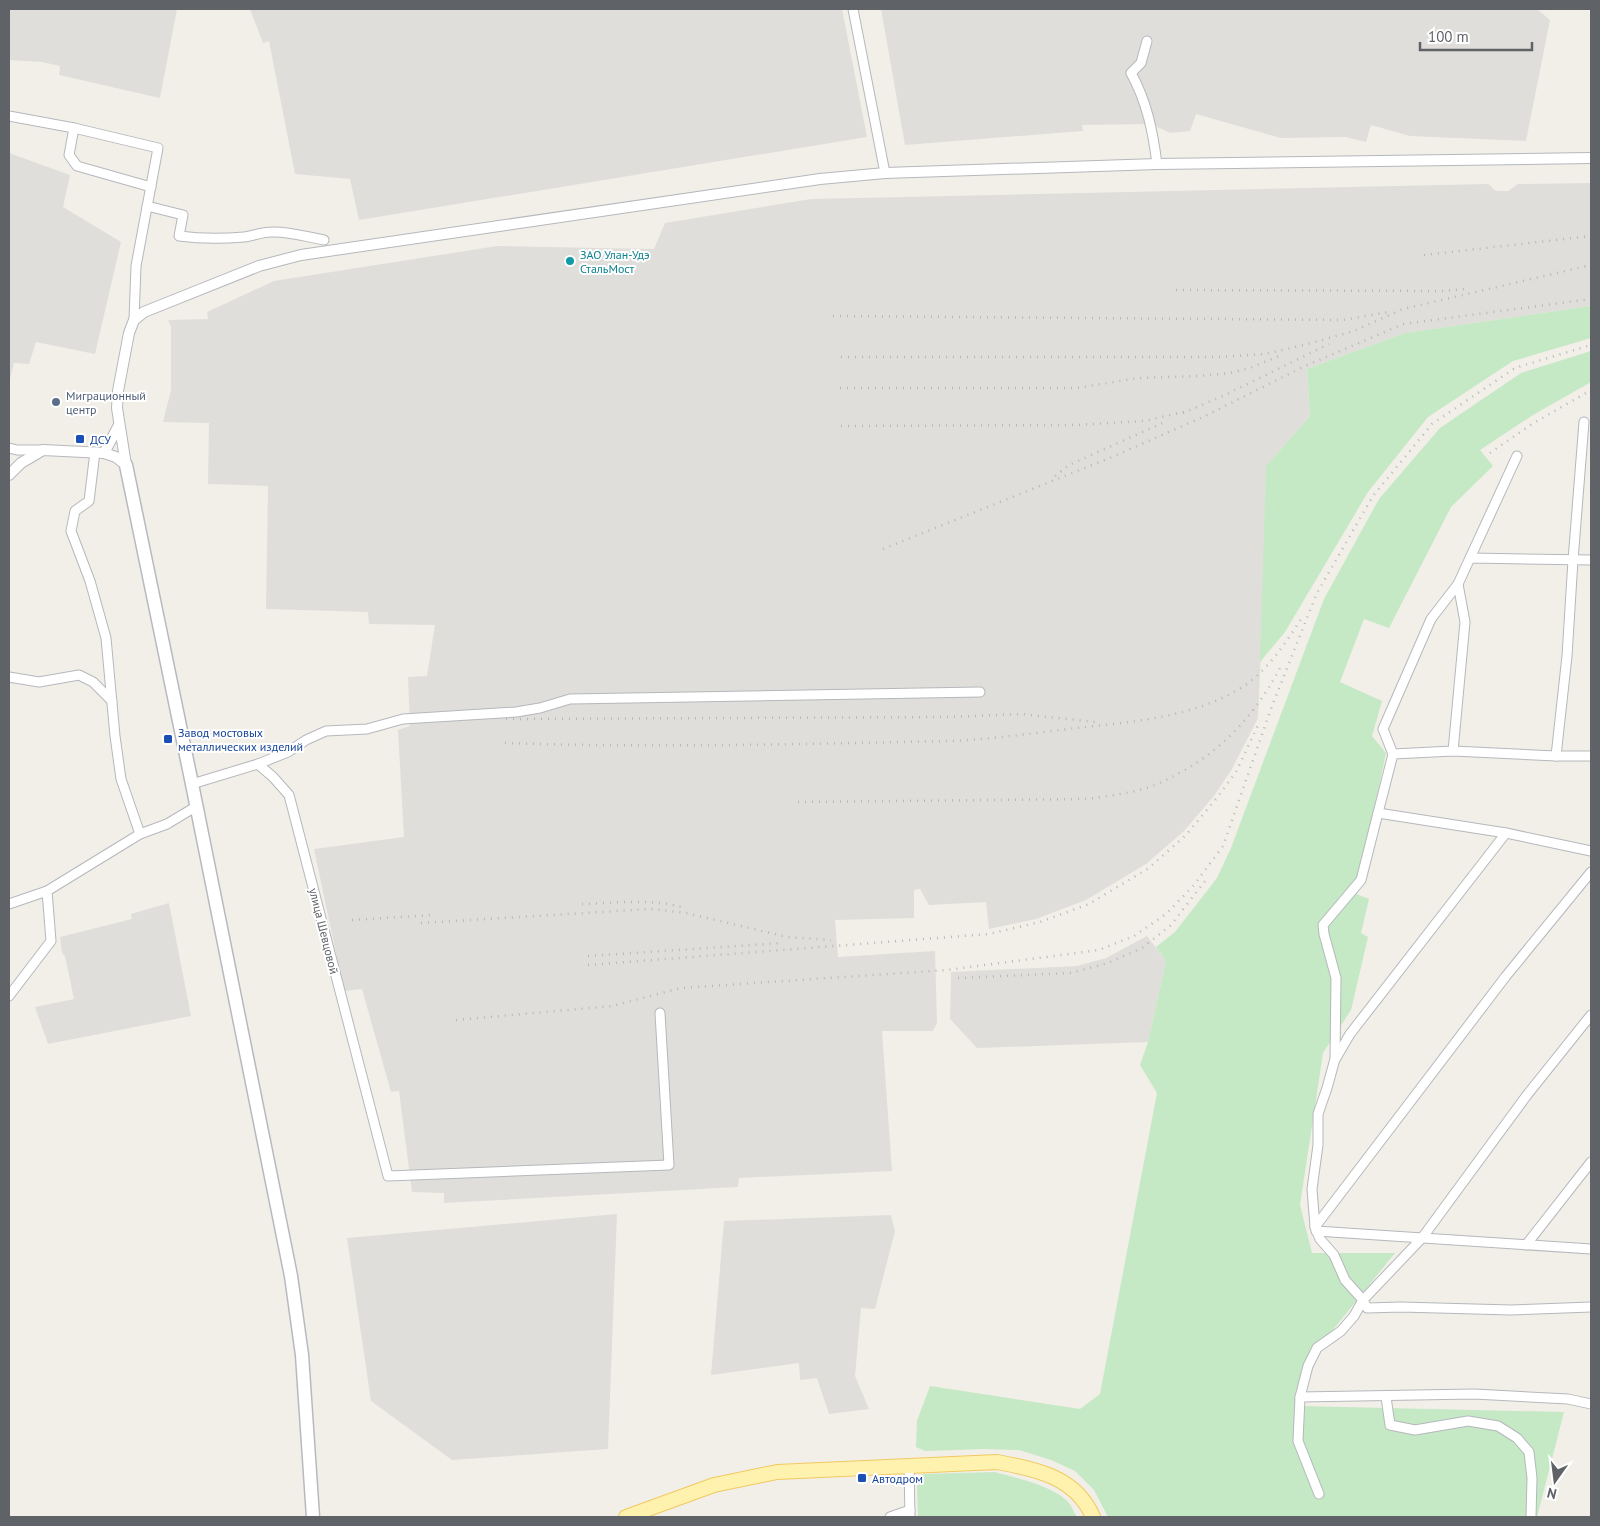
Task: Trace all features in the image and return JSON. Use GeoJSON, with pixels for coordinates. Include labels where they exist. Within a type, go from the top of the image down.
{"type":"FeatureCollection","features":[{"type":"Feature","properties":{"kind":"main road"},"geometry":{"type":"LineString","coordinates":[[126,465],[291,1276],[302,1355],[313,1517]]}},
{"type":"Feature","properties":{"kind":"main road"},"geometry":{"type":"LineString","coordinates":[[626,1517],[714,1485],[777,1472],[997,1462],[1031,1468],[1058,1479],[1077,1492],[1093,1517]]}},
{"type":"Feature","properties":{"kind":"street"},"geometry":{"type":"LineString","coordinates":[[853,9],[885,173]]}},
{"type":"Feature","properties":{"kind":"street"},"geometry":{"type":"LineString","coordinates":[[1147,42],[1142,63],[1131,73],[1143,98],[1152,130],[1157,164]]}},
{"type":"Feature","properties":{"kind":"street"},"geometry":{"type":"LineString","coordinates":[[9,116],[74,128],[158,148],[136,266],[134,320],[129,332],[118,391],[117,408],[126,465]]}},
{"type":"Feature","properties":{"kind":"street"},"geometry":{"type":"LineString","coordinates":[[74,128],[69,156],[78,166],[151,187]]}},
{"type":"Feature","properties":{"kind":"street"},"geometry":{"type":"LineString","coordinates":[[134,320],[144,312],[259,266],[301,255],[820,180],[885,173],[1157,164],[1591,158]]}},
{"type":"Feature","properties":{"kind":"street"},"geometry":{"type":"LineString","coordinates":[[147,206],[182,215],[179,236],[221,239],[282,232],[324,240]]}},
{"type":"Feature","properties":{"kind":"street"},"geometry":{"type":"LineString","coordinates":[[1556,756],[1567,656],[1572,560],[1584,422]]}},
{"type":"Feature","properties":{"kind":"street"},"geometry":{"type":"LineString","coordinates":[[119,425],[100,452],[89,501],[75,511],[71,531],[90,581],[106,638],[121,778],[140,834]]}},
{"type":"Feature","properties":{"kind":"street"},"geometry":{"type":"LineString","coordinates":[[9,475],[21,463],[43,450]]}},
{"type":"Feature","properties":{"kind":"street"},"geometry":{"type":"LineString","coordinates":[[12,451],[100,452],[116,457],[126,465]]}},
{"type":"Feature","properties":{"kind":"street"},"geometry":{"type":"LineString","coordinates":[[1517,456],[1458,584],[1431,619],[1383,729],[1393,754],[1361,880],[1323,926],[1336,978],[1335,1059],[1318,1114],[1318,1145],[1312,1189],[1316,1229],[1334,1255],[1345,1280],[1363,1300],[1367,1308],[1512,1310],[1591,1307]]}},
{"type":"Feature","properties":{"kind":"street"},"geometry":{"type":"LineString","coordinates":[[1470,558],[1591,560]]}},
{"type":"Feature","properties":{"kind":"street"},"geometry":{"type":"LineString","coordinates":[[1453,751],[1466,622],[1458,584]]}},
{"type":"Feature","properties":{"kind":"street"},"geometry":{"type":"LineString","coordinates":[[9,677],[39,682],[79,675],[93,682],[112,701]]}},
{"type":"Feature","properties":{"kind":"street"},"geometry":{"type":"LineString","coordinates":[[192,784],[258,764],[288,752],[306,740],[326,731],[367,729],[403,719],[516,712],[540,708],[570,699],[980,692]]}},
{"type":"Feature","properties":{"kind":"street"},"geometry":{"type":"LineString","coordinates":[[1393,754],[1453,751],[1591,756]]}},
{"type":"Feature","properties":{"kind":"street","name":"улица Шевцовой"},"geometry":{"type":"LineString","coordinates":[[258,764],[289,795],[388,1176],[669,1165],[660,1013]]}},
{"type":"Feature","properties":{"kind":"street"},"geometry":{"type":"LineString","coordinates":[[9,904],[47,891],[140,834],[167,824],[196,806]]}},
{"type":"Feature","properties":{"kind":"street"},"geometry":{"type":"LineString","coordinates":[[1378,813],[1506,833],[1591,851]]}},
{"type":"Feature","properties":{"kind":"street"},"geometry":{"type":"LineString","coordinates":[[1335,1059],[1350,1034],[1506,833]]}},
{"type":"Feature","properties":{"kind":"street"},"geometry":{"type":"LineString","coordinates":[[1316,1229],[1506,976],[1591,872]]}},
{"type":"Feature","properties":{"kind":"street"},"geometry":{"type":"LineString","coordinates":[[9,996],[51,941],[47,891]]}},
{"type":"Feature","properties":{"kind":"street"},"geometry":{"type":"LineString","coordinates":[[1319,1494],[1298,1441],[1300,1397],[1308,1366],[1317,1348],[1341,1330],[1354,1316],[1363,1300],[1422,1238],[1527,1095],[1591,1016]]}},
{"type":"Feature","properties":{"kind":"street"},"geometry":{"type":"LineString","coordinates":[[1526,1245],[1591,1162]]}},
{"type":"Feature","properties":{"kind":"street"},"geometry":{"type":"LineString","coordinates":[[1316,1229],[1591,1249]]}},
{"type":"Feature","properties":{"kind":"street"},"geometry":{"type":"LineString","coordinates":[[1300,1397],[1474,1394],[1568,1400],[1591,1404]]}},
{"type":"Feature","properties":{"kind":"street"},"geometry":{"type":"LineString","coordinates":[[1386,1397],[1390,1425],[1415,1430],[1468,1421],[1498,1426],[1517,1438],[1529,1452],[1532,1478],[1531,1517]]}},
{"type":"Feature","properties":{"kind":"street"},"geometry":{"type":"LineString","coordinates":[[890,1517],[910,1514],[909,1465]]}},
{"type":"Feature","properties":{"kind":"shaded area"},"geometry":{"type":"Polygon","coordinates":[[[9,9],[177,9],[160,98],[59,75],[60,66],[42,62],[9,60],[9,9]]]}},
{"type":"Feature","properties":{"kind":"shaded area"},"geometry":{"type":"Polygon","coordinates":[[[250,9],[842,9],[867,137],[359,220],[350,179],[295,174],[269,41],[263,43],[250,9]]]}},
{"type":"Feature","properties":{"kind":"shaded area"},"geometry":{"type":"Polygon","coordinates":[[[881,9],[1537,9],[1550,20],[1526,141],[1410,136],[1371,125],[1366,142],[1345,137],[1281,138],[1196,114],[1190,131],[1170,133],[1151,124],[1082,125],[1083,131],[905,145],[881,9]]]}},
{"type":"Feature","properties":{"kind":"shaded area"},"geometry":{"type":"Polygon","coordinates":[[[9,153],[70,175],[63,207],[121,242],[95,354],[36,342],[29,364],[14,363],[9,383],[9,153]]]}},
{"type":"Feature","properties":{"kind":"shaded area"},"geometry":{"type":"Polygon","coordinates":[[[1591,183],[1591,306],[1405,333],[1307,369],[1310,416],[1266,466],[1258,718],[1232,769],[1214,796],[1184,831],[1146,864],[1086,900],[1036,919],[989,929],[986,902],[929,905],[920,889],[914,890],[914,918],[835,920],[838,957],[935,951],[937,1023],[933,1031],[882,1031],[892,1171],[739,1178],[738,1187],[444,1203],[444,1193],[412,1192],[399,1091],[391,1092],[362,989],[344,991],[314,849],[404,837],[398,730],[410,726],[408,677],[427,676],[435,625],[369,624],[368,612],[266,609],[268,486],[208,484],[209,423],[163,422],[171,390],[171,327],[168,320],[208,319],[207,312],[274,281],[497,246],[654,249],[665,223],[811,199],[1488,184],[1496,191],[1508,191],[1518,184],[1591,183]]]}},
{"type":"Feature","properties":{"kind":"shaded area"},"geometry":{"type":"Polygon","coordinates":[[[169,903],[191,1016],[48,1044],[35,1007],[74,999],[65,956],[62,953],[60,937],[132,919],[131,914],[169,903]]]}},
{"type":"Feature","properties":{"kind":"shaded area"},"geometry":{"type":"Polygon","coordinates":[[[1147,936],[1166,961],[1148,1042],[977,1048],[950,1019],[951,972],[1077,966],[1106,958],[1147,936]]]}},
{"type":"Feature","properties":{"kind":"shaded area"},"geometry":{"type":"Polygon","coordinates":[[[617,1214],[608,1449],[452,1460],[371,1401],[347,1238],[617,1214]]]}},
{"type":"Feature","properties":{"kind":"shaded area"},"geometry":{"type":"Polygon","coordinates":[[[891,1215],[895,1231],[875,1309],[861,1308],[855,1376],[869,1409],[829,1414],[817,1378],[800,1380],[799,1363],[711,1375],[724,1221],[891,1215]]]}},
{"type":"Feature","properties":{"kind":"green space"},"geometry":{"type":"Polygon","coordinates":[[[1591,306],[1591,338],[1513,361],[1428,417],[1368,492],[1285,632],[1260,662],[1266,466],[1310,416],[1307,369],[1405,333],[1591,306]]]}},
{"type":"Feature","properties":{"kind":"green space"},"geometry":{"type":"Polygon","coordinates":[[[1591,351],[1591,382],[1533,415],[1480,450],[1493,466],[1451,507],[1389,628],[1364,619],[1340,682],[1382,701],[1372,736],[1386,753],[1356,894],[1369,899],[1361,933],[1368,937],[1351,1010],[1323,1053],[1300,1205],[1312,1253],[1395,1253],[1302,1368],[1300,1406],[1564,1412],[1537,1517],[1108,1517],[1094,1490],[1075,1471],[1051,1460],[1019,1450],[925,1451],[916,1447],[917,1421],[930,1386],[1080,1409],[1100,1394],[1157,1093],[1140,1065],[1148,1042],[1166,961],[1156,947],[1175,932],[1217,878],[1231,848],[1324,599],[1379,499],[1440,428],[1521,373],[1591,351]]]}},
{"type":"Feature","properties":{"kind":"green space"},"geometry":{"type":"Polygon","coordinates":[[[995,1472],[1045,1487],[1063,1497],[1077,1517],[918,1517],[917,1484],[923,1474],[995,1472]]]}},
{"type":"Feature","properties":{"kind":"railway"},"geometry":{"type":"LineString","coordinates":[[1424,255],[1591,236]]}},
{"type":"Feature","properties":{"kind":"railway"},"geometry":{"type":"LineString","coordinates":[[841,357],[1219,357],[1265,354],[1354,331],[1403,309],[1591,265]]}},
{"type":"Feature","properties":{"kind":"railway"},"geometry":{"type":"LineString","coordinates":[[1176,290],[1443,291],[1465,289]]}},
{"type":"Feature","properties":{"kind":"railway"},"geometry":{"type":"LineString","coordinates":[[883,549],[1112,457],[1205,416],[1303,367],[1403,324],[1591,299]]}},
{"type":"Feature","properties":{"kind":"railway"},"geometry":{"type":"LineString","coordinates":[[833,316],[1343,320],[1388,312]]}},
{"type":"Feature","properties":{"kind":"railway"},"geometry":{"type":"LineString","coordinates":[[1183,413],[1225,395],[1329,344]]}},
{"type":"Feature","properties":{"kind":"railway"},"geometry":{"type":"LineString","coordinates":[[456,1020],[612,1006],[681,988],[947,970],[1099,950],[1134,936],[1166,914],[1194,885],[1223,846],[1272,706],[1317,593],[1373,496],[1432,424],[1515,368],[1591,345]]}},
{"type":"Feature","properties":{"kind":"railway"},"geometry":{"type":"LineString","coordinates":[[840,388],[1077,388],[1138,378],[1230,373],[1250,368],[1279,356]]}},
{"type":"Feature","properties":{"kind":"railway"},"geometry":{"type":"LineString","coordinates":[[1490,453],[1532,424],[1591,390]]}},
{"type":"Feature","properties":{"kind":"railway"},"geometry":{"type":"LineString","coordinates":[[841,426],[1075,425],[1144,421],[1188,411]]}},
{"type":"Feature","properties":{"kind":"railway"},"geometry":{"type":"LineString","coordinates":[[1055,476],[1069,465],[1167,421]]}},
{"type":"Feature","properties":{"kind":"railway"},"geometry":{"type":"LineString","coordinates":[[505,743],[672,745],[951,741],[1136,721],[1203,706],[1244,686],[1269,663],[1284,645],[1303,616]]}},
{"type":"Feature","properties":{"kind":"railway"},"geometry":{"type":"LineString","coordinates":[[798,802],[1089,799],[1141,790],[1157,784],[1196,763],[1229,737],[1257,705],[1280,668]]}},
{"type":"Feature","properties":{"kind":"railway"},"geometry":{"type":"LineString","coordinates":[[506,719],[949,717],[1021,714],[1095,722]]}},
{"type":"Feature","properties":{"kind":"railway"},"geometry":{"type":"LineString","coordinates":[[588,965],[989,934],[1040,922],[1089,904],[1149,868],[1186,835],[1236,772],[1260,721]]}},
{"type":"Feature","properties":{"kind":"railway"},"geometry":{"type":"LineString","coordinates":[[958,978],[1071,973],[1108,963],[1142,948],[1171,925],[1205,881]]}},
{"type":"Feature","properties":{"kind":"railway"},"geometry":{"type":"LineString","coordinates":[[582,904],[647,902],[685,908]]}},
{"type":"Feature","properties":{"kind":"railway"},"geometry":{"type":"LineString","coordinates":[[421,923],[651,909],[686,913],[787,937],[831,940]]}},
{"type":"Feature","properties":{"kind":"railway"},"geometry":{"type":"LineString","coordinates":[[352,920],[433,915]]}},
{"type":"Feature","properties":{"kind":"railway"},"geometry":{"type":"LineString","coordinates":[[588,956],[782,943]]}},
{"type":"Feature","properties":{"kind":"place","name":"ЗАО Улан-Удэ СтальМост"},"geometry":{"type":"Point","coordinates":[570,261]}},
{"type":"Feature","properties":{"kind":"place","name":"Миграционный центр"},"geometry":{"type":"Point","coordinates":[56,402]}},
{"type":"Feature","properties":{"kind":"place","name":"ДСУ"},"geometry":{"type":"Point","coordinates":[80,439]}},
{"type":"Feature","properties":{"kind":"place","name":"Завод мостовых металлических изделий"},"geometry":{"type":"Point","coordinates":[168,739]}},
{"type":"Feature","properties":{"kind":"place","name":"Автодром"},"geometry":{"type":"Point","coordinates":[862,1478]}}]}
